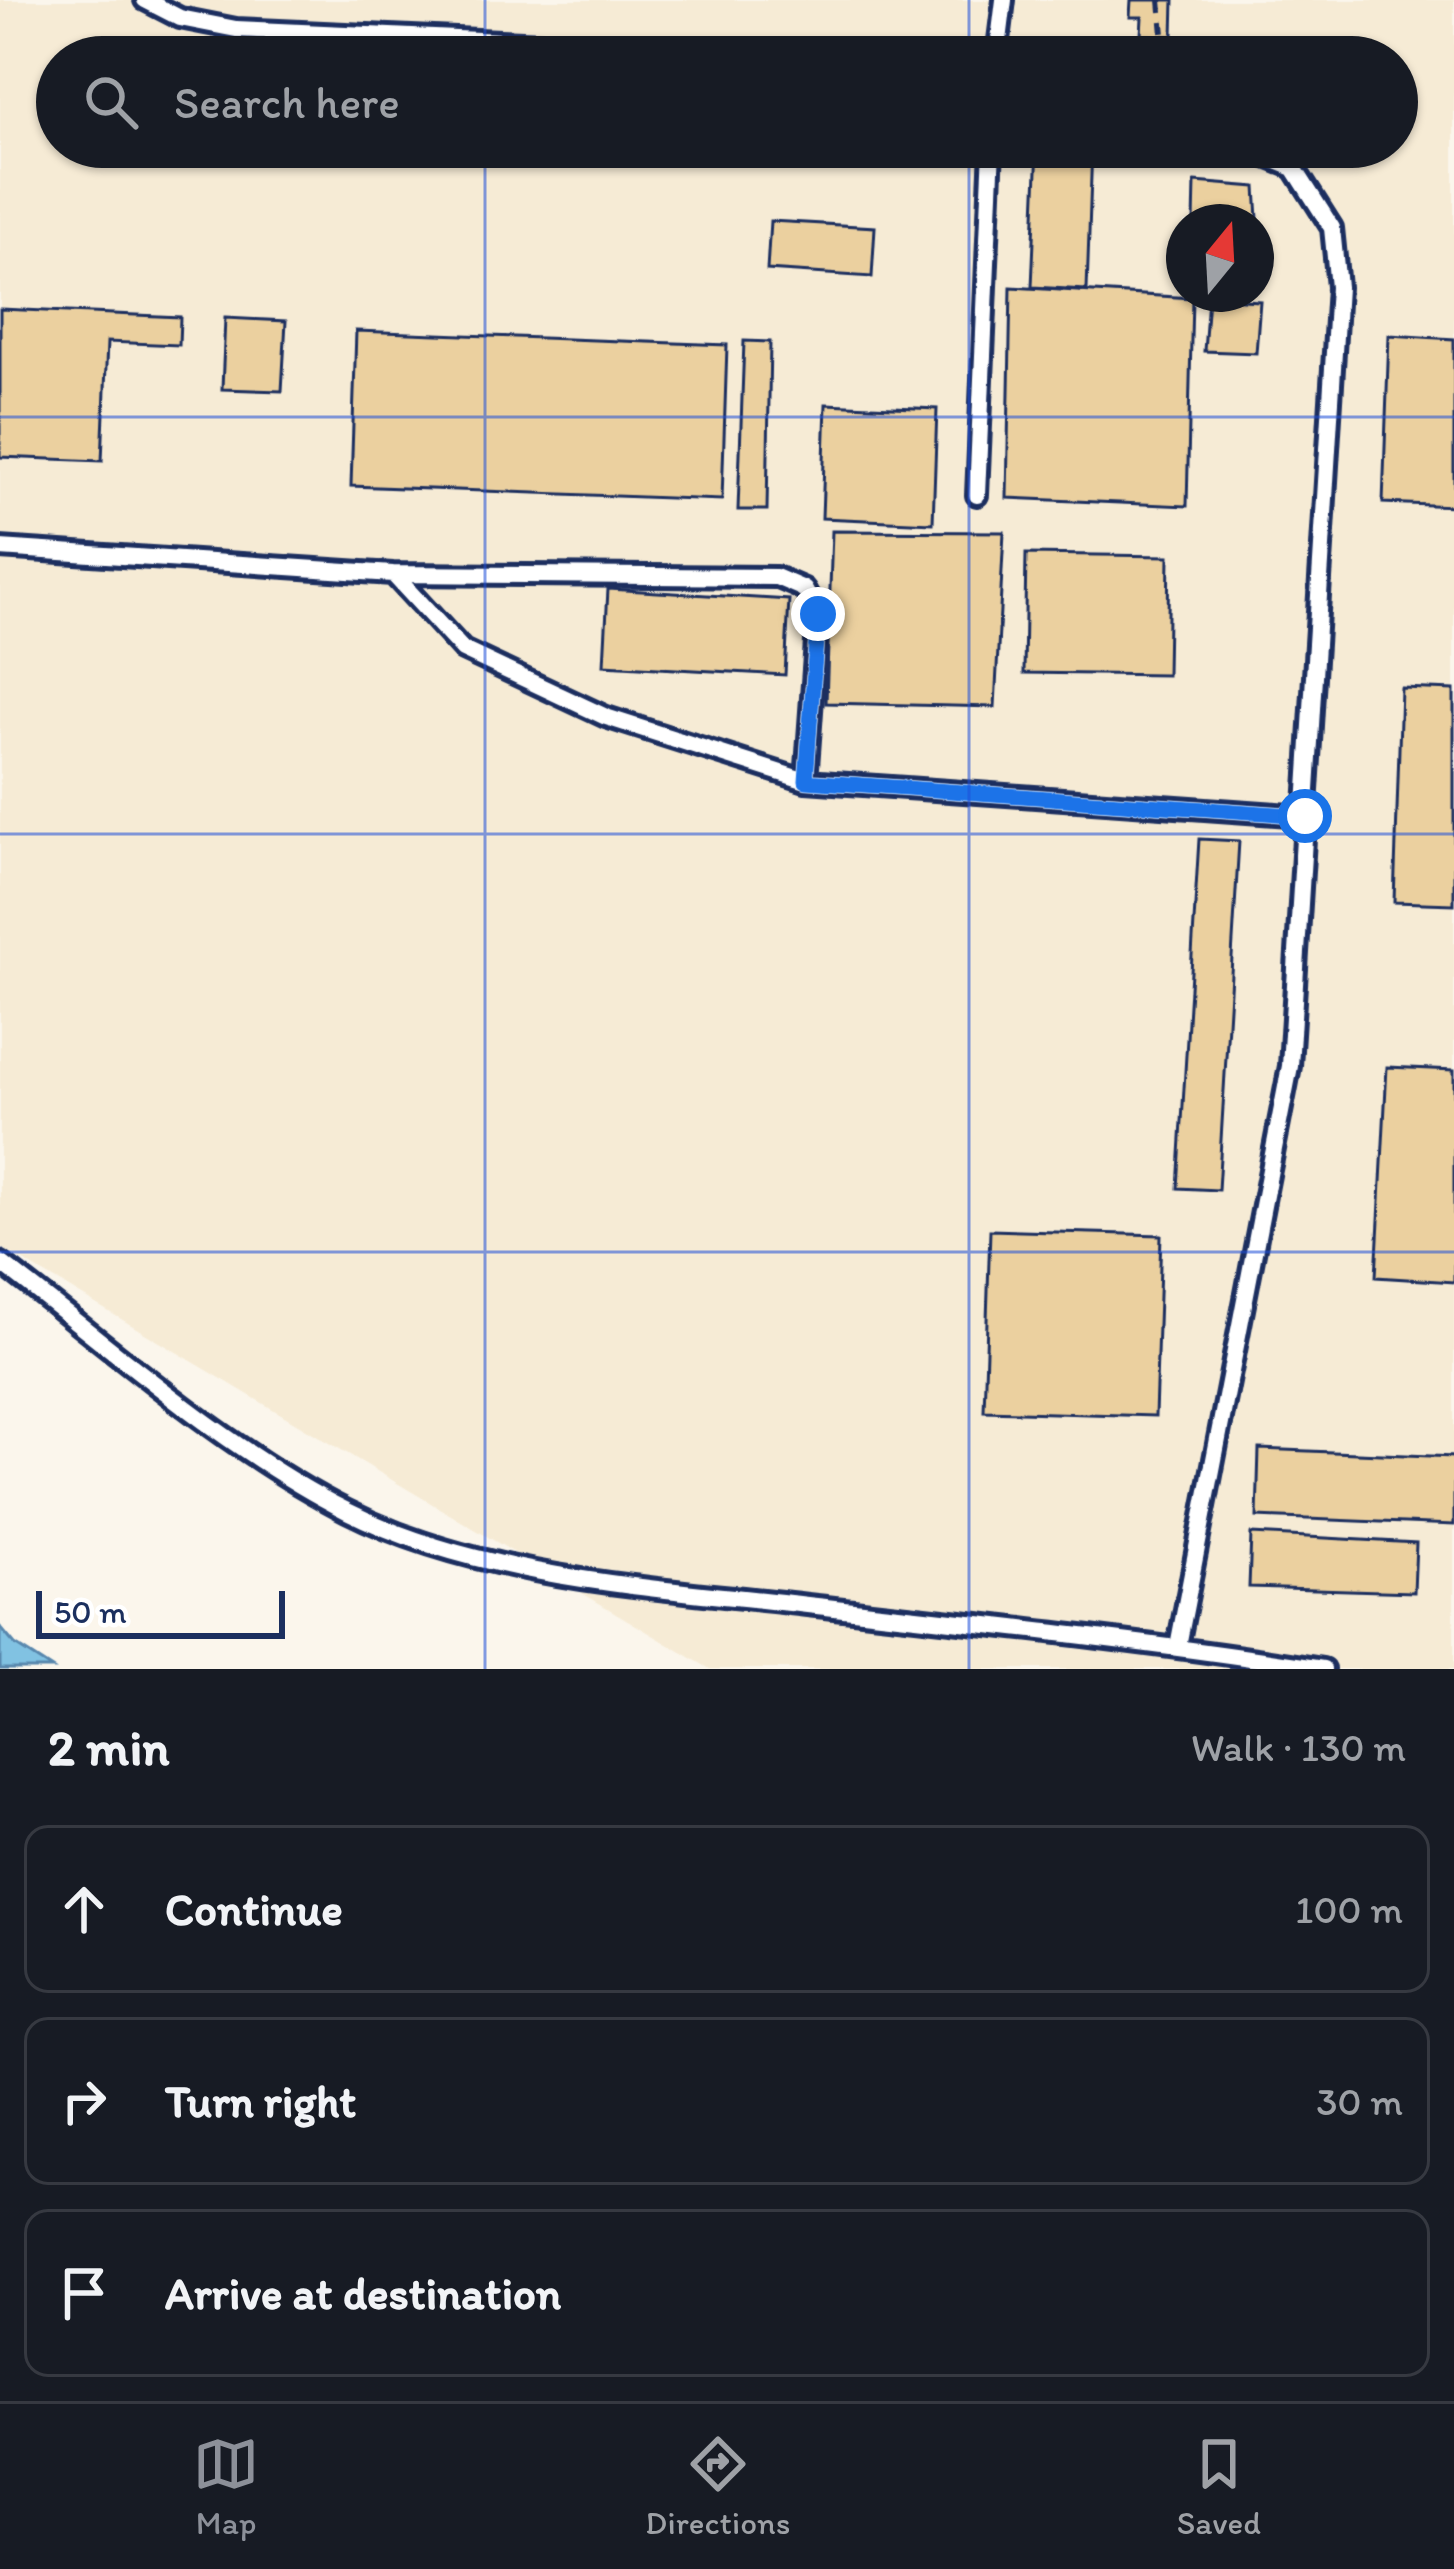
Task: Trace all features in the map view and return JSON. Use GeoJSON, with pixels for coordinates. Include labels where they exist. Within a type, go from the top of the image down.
{"type":"FeatureCollection","features":[{"type":"Feature","properties":{"kind":"lane"},"geometry":{"type":"LineString","coordinates":[[145,0],[180,18],[236,29],[390,36]]}},
{"type":"Feature","properties":{"kind":"lane"},"geometry":{"type":"LineString","coordinates":[[1000,36],[1004,0]]}},
{"type":"Feature","properties":{"kind":"lane"},"geometry":{"type":"LineString","coordinates":[[977,495],[991,168]]}},
{"type":"Feature","properties":{"kind":"lane"},"geometry":{"type":"LineString","coordinates":[[1178,1646],[1290,1066],[1338,287],[1332,228],[1294,168]]}},
{"type":"Feature","properties":{"kind":"lane"},"geometry":{"type":"LineString","coordinates":[[0,548],[393,574],[776,577],[804,590],[818,614],[806,781]]}},
{"type":"Feature","properties":{"kind":"lane"},"geometry":{"type":"LineString","coordinates":[[393,574],[463,650],[606,717],[806,781],[1305,816]]}},
{"type":"Feature","properties":{"kind":"lane"},"geometry":{"type":"LineString","coordinates":[[0,1262],[229,1438],[348,1511],[472,1559],[671,1590],[1178,1646],[1323,1669]]}},
{"type":"Feature","properties":{"kind":"path"},"geometry":{"type":"LineString","coordinates":[[1160,0],[1163,36]]}},
{"type":"Feature","properties":{"kind":"shaded area"},"geometry":{"type":"Polygon","coordinates":[[[0,0],[1454,0],[1454,1669],[710,1669],[0,1247],[0,0]]]}},
{"type":"Feature","properties":{"kind":"water"},"geometry":{"type":"Polygon","coordinates":[[[0,1627],[15,1645],[52,1669],[0,1669],[0,1627]]]}},
{"type":"Feature","properties":{"kind":"building"},"geometry":{"type":"Polygon","coordinates":[[[1131,0],[1174,0],[1173,36],[1141,35],[1142,17],[1130,17],[1131,0]]]}},
{"type":"Feature","properties":{"kind":"building"},"geometry":{"type":"Polygon","coordinates":[[[1037,168],[1091,168],[1087,290],[1032,287],[1037,168]]]}},
{"type":"Feature","properties":{"kind":"building"},"geometry":{"type":"Polygon","coordinates":[[[1195,182],[1256,187],[1257,204],[1194,204],[1195,182]]]}},
{"type":"Feature","properties":{"kind":"building"},"geometry":{"type":"Polygon","coordinates":[[[770,221],[875,227],[872,277],[767,270],[770,221]]]}},
{"type":"Feature","properties":{"kind":"building"},"geometry":{"type":"Polygon","coordinates":[[[1011,287],[1166,296],[1166,312],[1192,312],[1187,506],[1007,498],[1011,287]]]}},
{"type":"Feature","properties":{"kind":"building"},"geometry":{"type":"Polygon","coordinates":[[[0,309],[180,317],[179,345],[107,342],[102,461],[0,457],[0,309]]]}},
{"type":"Feature","properties":{"kind":"building"},"geometry":{"type":"Polygon","coordinates":[[[1207,312],[1259,312],[1256,353],[1204,351],[1207,312]]]}},
{"type":"Feature","properties":{"kind":"building"},"geometry":{"type":"Polygon","coordinates":[[[225,318],[286,321],[282,391],[222,389],[225,318]]]}},
{"type":"Feature","properties":{"kind":"building"},"geometry":{"type":"Polygon","coordinates":[[[356,331],[727,345],[722,500],[351,486],[356,331]]]}},
{"type":"Feature","properties":{"kind":"building"},"geometry":{"type":"Polygon","coordinates":[[[1389,335],[1454,339],[1454,506],[1383,503],[1389,335]]]}},
{"type":"Feature","properties":{"kind":"building"},"geometry":{"type":"Polygon","coordinates":[[[744,341],[770,342],[767,510],[738,510],[744,341]]]}},
{"type":"Feature","properties":{"kind":"building"},"geometry":{"type":"Polygon","coordinates":[[[826,404],[937,409],[933,523],[822,518],[826,404]]]}},
{"type":"Feature","properties":{"kind":"building"},"geometry":{"type":"Polygon","coordinates":[[[832,531],[1004,532],[995,707],[826,703],[832,531]]]}},
{"type":"Feature","properties":{"kind":"building"},"geometry":{"type":"Polygon","coordinates":[[[1026,554],[1169,556],[1167,675],[1024,673],[1026,554]]]}},
{"type":"Feature","properties":{"kind":"building"},"geometry":{"type":"Polygon","coordinates":[[[608,589],[789,600],[785,675],[604,665],[608,589]]]}},
{"type":"Feature","properties":{"kind":"building"},"geometry":{"type":"Polygon","coordinates":[[[1401,688],[1454,690],[1454,904],[1394,902],[1401,688]]]}},
{"type":"Feature","properties":{"kind":"building"},"geometry":{"type":"Polygon","coordinates":[[[1199,839],[1239,841],[1218,1190],[1178,1188],[1199,839]]]}},
{"type":"Feature","properties":{"kind":"building"},"geometry":{"type":"Polygon","coordinates":[[[1387,1067],[1454,1070],[1454,1282],[1376,1277],[1387,1067]]]}},
{"type":"Feature","properties":{"kind":"building"},"geometry":{"type":"Polygon","coordinates":[[[990,1230],[1161,1235],[1155,1416],[984,1411],[990,1230]]]}},
{"type":"Feature","properties":{"kind":"building"},"geometry":{"type":"Polygon","coordinates":[[[1259,1449],[1454,1457],[1454,1525],[1257,1517],[1259,1449]]]}},
{"type":"Feature","properties":{"kind":"building"},"geometry":{"type":"Polygon","coordinates":[[[1251,1534],[1416,1543],[1414,1592],[1249,1587],[1251,1534]]]}},
{"type":"Feature","properties":{"kind":"route"},"geometry":{"type":"LineString","coordinates":[[818,614],[806,781],[1305,816]]}}]}
